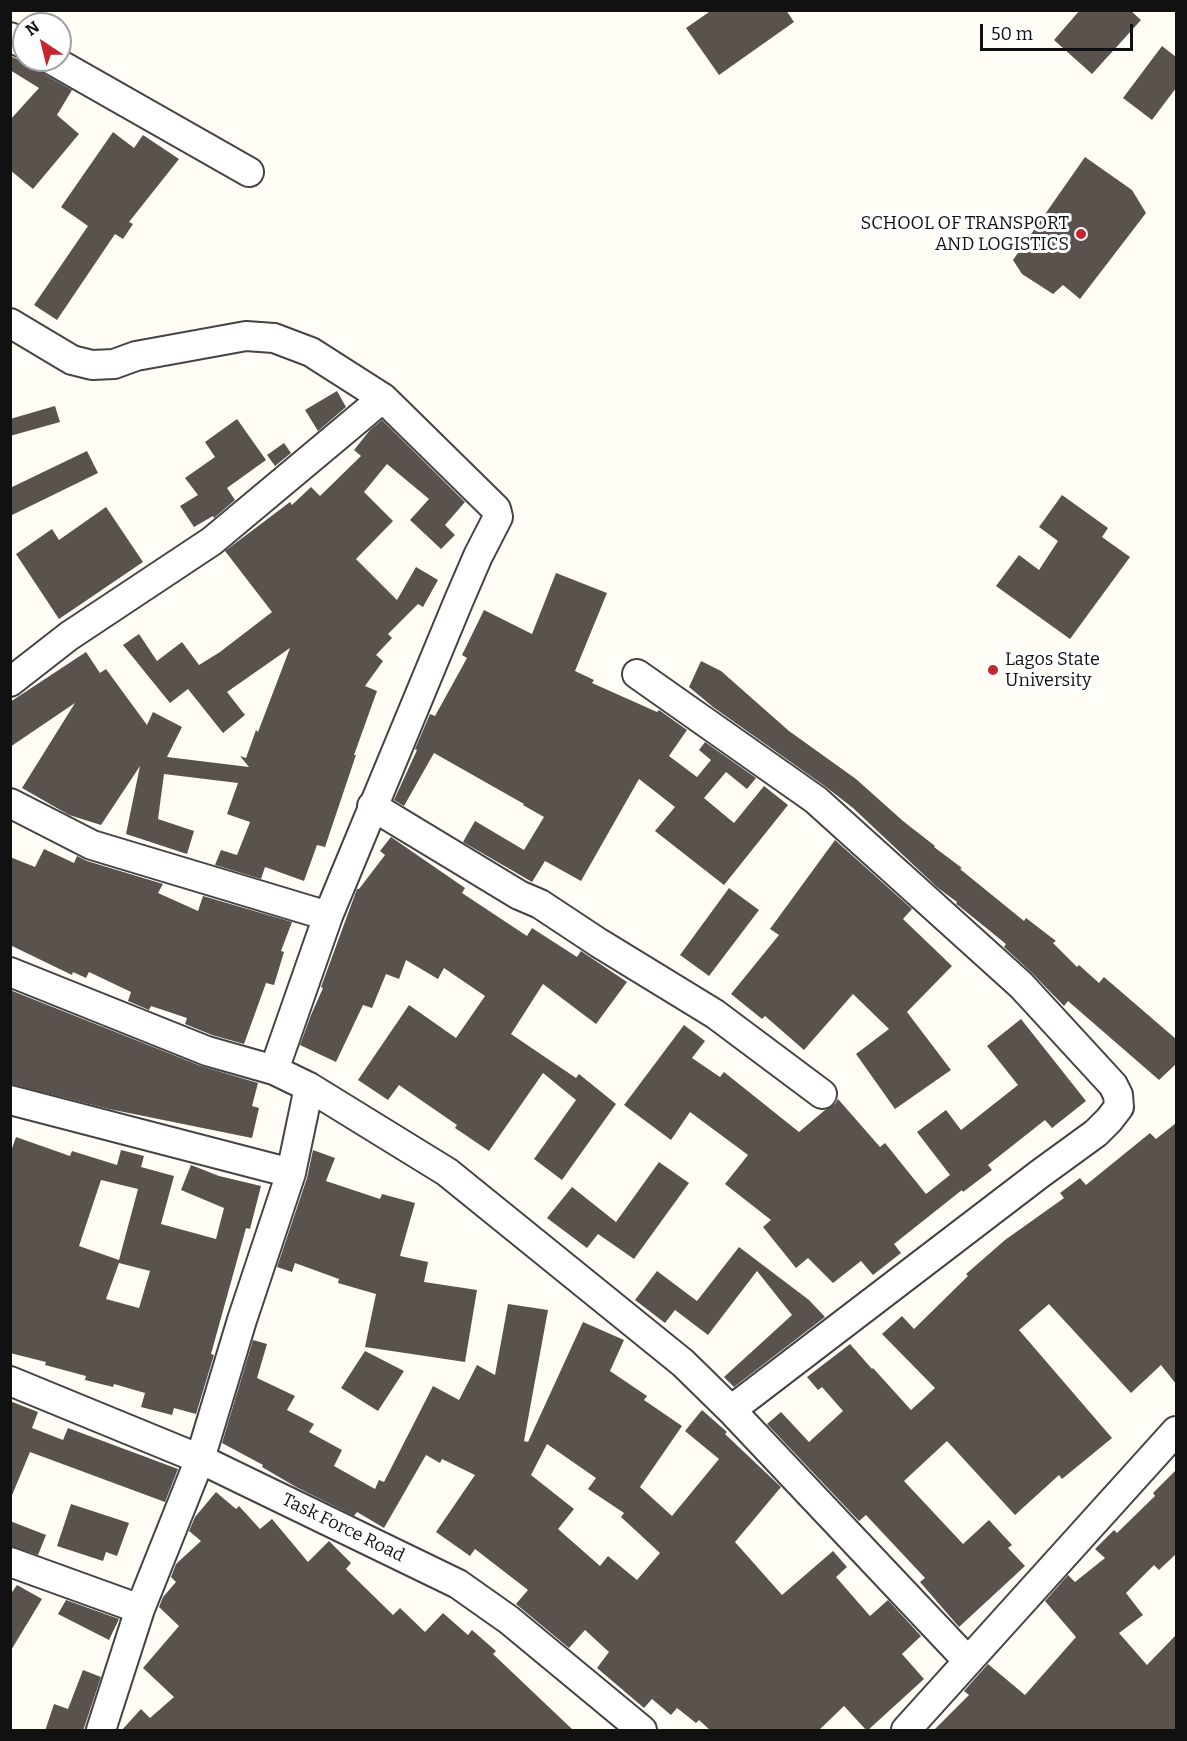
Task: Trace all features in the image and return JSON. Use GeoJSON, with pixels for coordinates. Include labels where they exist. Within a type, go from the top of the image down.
{"type":"FeatureCollection","features":[{"type":"Feature","properties":{"kind":"street"},"geometry":{"type":"LineString","coordinates":[[72,71],[249,172]]}},
{"type":"Feature","properties":{"kind":"street"},"geometry":{"type":"LineString","coordinates":[[10,323],[72,360],[92,365],[114,364],[136,356],[246,336],[274,338],[311,352],[382,398],[496,509],[498,517],[478,556],[328,916],[274,1070]]}},
{"type":"Feature","properties":{"kind":"street"},"geometry":{"type":"LineString","coordinates":[[10,682],[69,636],[212,541],[382,398]]}},
{"type":"Feature","properties":{"kind":"street"},"geometry":{"type":"LineString","coordinates":[[637,674],[816,800],[1021,985],[1113,1085],[1118,1095],[1119,1107],[1096,1133],[731,1410]]}},
{"type":"Feature","properties":{"kind":"street"},"geometry":{"type":"LineString","coordinates":[[10,803],[92,844],[328,916]]}},
{"type":"Feature","properties":{"kind":"street"},"geometry":{"type":"LineString","coordinates":[[372,806],[519,895],[540,904],[715,1014],[822,1094]]}},
{"type":"Feature","properties":{"kind":"street"},"geometry":{"type":"LineString","coordinates":[[10,972],[207,1051],[274,1070],[309,1087],[447,1172],[683,1363],[731,1410],[968,1661]]}},
{"type":"Feature","properties":{"kind":"street"},"geometry":{"type":"LineString","coordinates":[[101,1731],[140,1610],[200,1459],[242,1320],[291,1173],[309,1087]]}},
{"type":"Feature","properties":{"kind":"street"},"geometry":{"type":"LineString","coordinates":[[10,1100],[291,1173]]}},
{"type":"Feature","properties":{"kind":"street","name":"Task Force Road"},"geometry":{"type":"LineString","coordinates":[[10,1381],[200,1459],[458,1584],[509,1620],[642,1731]]}},
{"type":"Feature","properties":{"kind":"street"},"geometry":{"type":"LineString","coordinates":[[906,1731],[1176,1431]]}},
{"type":"Feature","properties":{"kind":"street"},"geometry":{"type":"LineString","coordinates":[[10,1562],[140,1610]]}},
{"type":"Feature","properties":{"kind":"building"},"geometry":{"type":"Polygon","coordinates":[[[712,10],[786,10],[794,22],[719,75],[686,28],[712,10]]]}},
{"type":"Feature","properties":{"kind":"building"},"geometry":{"type":"Polygon","coordinates":[[[1080,10],[1130,10],[1141,20],[1092,74],[1054,40],[1080,10]]]}},
{"type":"Feature","properties":{"kind":"building"},"geometry":{"type":"Polygon","coordinates":[[[1162,46],[1176,57],[1176,88],[1152,120],[1123,98],[1162,46]]]}},
{"type":"Feature","properties":{"kind":"building"},"geometry":{"type":"Polygon","coordinates":[[[10,56],[12,57],[12,71],[10,70],[10,56]]]}},
{"type":"Feature","properties":{"kind":"building"},"geometry":{"type":"Polygon","coordinates":[[[13,72],[42,72],[72,90],[57,115],[79,134],[33,189],[10,170],[10,120],[39,88],[13,72]]]}},
{"type":"Feature","properties":{"kind":"building"},"geometry":{"type":"Polygon","coordinates":[[[113,132],[134,148],[143,135],[179,159],[129,222],[133,224],[123,239],[115,234],[57,320],[34,305],[88,226],[61,207],[113,132]]]}},
{"type":"Feature","properties":{"kind":"building","name":"SCHOOL OF TRANSPORT AND LOGISTICS"},"geometry":{"type":"Polygon","coordinates":[[[1085,157],[1132,190],[1146,213],[1080,299],[1063,285],[1053,294],[1022,274],[1013,260],[1085,157]]]}},
{"type":"Feature","properties":{"kind":"building"},"geometry":{"type":"Polygon","coordinates":[[[337,391],[346,407],[318,431],[305,410],[337,391]]]}},
{"type":"Feature","properties":{"kind":"building"},"geometry":{"type":"Polygon","coordinates":[[[55,406],[60,422],[10,436],[10,419],[55,406]]]}},
{"type":"Feature","properties":{"kind":"building"},"geometry":{"type":"Polygon","coordinates":[[[237,419],[266,460],[227,488],[235,500],[214,518],[213,516],[194,527],[180,506],[198,495],[185,478],[215,457],[205,442],[237,419]]]}},
{"type":"Feature","properties":{"kind":"building"},"geometry":{"type":"Polygon","coordinates":[[[382,420],[465,502],[445,525],[455,535],[441,549],[410,520],[429,499],[387,464],[364,492],[393,521],[356,559],[397,600],[416,567],[438,580],[423,607],[418,604],[388,634],[392,638],[376,655],[383,661],[365,686],[377,691],[325,847],[317,845],[304,881],[265,867],[261,879],[215,865],[221,850],[237,855],[250,822],[227,814],[238,783],[164,774],[158,819],[194,831],[187,854],[126,834],[140,766],[101,825],[69,815],[22,788],[75,703],[10,747],[10,702],[86,652],[100,673],[106,669],[147,725],[153,712],[182,727],[167,757],[249,767],[240,756],[246,758],[290,648],[227,692],[245,715],[223,733],[188,689],[170,703],[123,645],[139,634],[157,661],[182,642],[199,665],[220,652],[272,612],[225,551],[290,502],[292,505],[311,487],[320,496],[361,456],[354,450],[370,430],[382,420]]]}},
{"type":"Feature","properties":{"kind":"building"},"geometry":{"type":"Polygon","coordinates":[[[284,443],[291,453],[275,466],[267,455],[284,443]]]}},
{"type":"Feature","properties":{"kind":"building"},"geometry":{"type":"Polygon","coordinates":[[[87,451],[98,473],[10,516],[10,488],[87,451]]]}},
{"type":"Feature","properties":{"kind":"building"},"geometry":{"type":"Polygon","coordinates":[[[1062,495],[1108,528],[1102,537],[1130,557],[1070,639],[996,586],[1019,555],[1039,570],[1058,541],[1039,527],[1062,495]]]}},
{"type":"Feature","properties":{"kind":"building"},"geometry":{"type":"Polygon","coordinates":[[[106,507],[143,562],[59,619],[16,554],[52,529],[59,540],[106,507]]]}},
{"type":"Feature","properties":{"kind":"building"},"geometry":{"type":"Polygon","coordinates":[[[556,573],[607,593],[575,671],[594,680],[592,683],[657,712],[659,710],[687,730],[669,756],[697,777],[711,760],[699,750],[705,742],[756,778],[747,789],[726,772],[704,798],[734,823],[764,786],[788,805],[724,885],[655,831],[675,807],[639,779],[581,881],[545,861],[532,882],[463,842],[475,821],[524,850],[544,817],[434,753],[404,806],[394,800],[417,750],[415,749],[430,714],[435,716],[467,658],[462,655],[484,610],[532,634],[556,573]]]}},
{"type":"Feature","properties":{"kind":"building"},"geometry":{"type":"Polygon","coordinates":[[[701,661],[721,671],[789,731],[856,779],[1024,921],[1026,918],[1056,941],[1053,943],[1077,967],[1079,965],[1099,983],[1104,977],[1176,1039],[1176,1064],[1159,1080],[1068,1001],[1064,1006],[1004,947],[1006,944],[938,888],[853,808],[713,707],[689,687],[701,661]]]}},
{"type":"Feature","properties":{"kind":"building"},"geometry":{"type":"Polygon","coordinates":[[[391,837],[465,888],[462,893],[527,936],[532,928],[577,957],[581,951],[627,982],[596,1024],[543,984],[511,1034],[576,1078],[579,1074],[616,1104],[562,1180],[534,1159],[576,1100],[543,1073],[489,1151],[455,1128],[457,1125],[399,1085],[388,1100],[358,1080],[409,1005],[456,1038],[485,996],[444,968],[438,979],[406,960],[399,979],[386,974],[372,1008],[363,1005],[336,1062],[300,1045],[323,988],[321,987],[357,889],[385,855],[380,851],[391,837]]]}},
{"type":"Feature","properties":{"kind":"building"},"geometry":{"type":"Polygon","coordinates":[[[835,840],[912,909],[903,919],[952,966],[907,1012],[951,1070],[895,1109],[856,1054],[889,1029],[853,994],[804,1050],[765,1016],[762,1019],[731,994],[779,935],[770,929],[835,840]]]}},
{"type":"Feature","properties":{"kind":"building"},"geometry":{"type":"Polygon","coordinates":[[[44,849],[74,863],[77,856],[163,884],[158,893],[198,911],[203,896],[292,922],[281,951],[284,952],[274,985],[266,983],[244,1044],[185,1024],[187,1018],[151,1006],[149,1010],[128,1001],[131,992],[89,972],[86,978],[73,972],[72,975],[10,945],[10,857],[35,867],[44,849]]]}},
{"type":"Feature","properties":{"kind":"building"},"geometry":{"type":"Polygon","coordinates":[[[729,888],[759,910],[709,976],[680,955],[729,888]]]}},
{"type":"Feature","properties":{"kind":"building"},"geometry":{"type":"Polygon","coordinates":[[[10,990],[201,1066],[258,1083],[252,1106],[259,1108],[252,1138],[109,1109],[10,1084],[10,990]]]}},
{"type":"Feature","properties":{"kind":"building"},"geometry":{"type":"Polygon","coordinates":[[[1021,1019],[1086,1101],[1052,1128],[1045,1120],[988,1165],[992,1170],[963,1192],[962,1190],[894,1244],[901,1253],[873,1275],[861,1261],[833,1283],[808,1258],[796,1268],[763,1227],[771,1220],[725,1184],[748,1155],[690,1112],[671,1140],[624,1105],[684,1025],[705,1041],[692,1058],[720,1077],[724,1072],[799,1132],[835,1104],[838,1099],[880,1147],[885,1143],[926,1194],[950,1175],[917,1132],[946,1110],[961,1130],[1018,1085],[987,1046],[1021,1019]]]}},
{"type":"Feature","properties":{"kind":"building"},"geometry":{"type":"Polygon","coordinates":[[[1176,1123],[1176,1384],[1161,1365],[1131,1393],[1049,1304],[1019,1330],[1112,1438],[1062,1479],[1059,1475],[1015,1515],[947,1441],[904,1481],[963,1544],[989,1520],[1012,1545],[1008,1548],[1025,1566],[959,1627],[920,1582],[925,1578],[866,1515],[859,1521],[767,1424],[781,1412],[809,1442],[843,1411],[822,1387],[818,1390],[807,1377],[850,1344],[911,1410],[935,1388],[882,1334],[902,1316],[914,1329],[968,1276],[966,1274],[1005,1240],[1064,1198],[1060,1193],[1080,1178],[1086,1185],[1150,1133],[1156,1139],[1176,1123]]]}},
{"type":"Feature","properties":{"kind":"building"},"geometry":{"type":"Polygon","coordinates":[[[16,1137],[70,1156],[72,1151],[117,1165],[121,1150],[144,1156],[141,1167],[174,1176],[161,1224],[216,1239],[224,1208],[181,1190],[191,1165],[219,1176],[261,1186],[250,1229],[246,1228],[211,1354],[214,1355],[196,1414],[174,1408],[172,1415],[141,1407],[145,1393],[114,1384],[113,1387],[85,1380],[86,1376],[45,1365],[46,1362],[10,1353],[10,1154],[16,1137]],[[101,1180],[79,1246],[119,1260],[138,1189],[101,1180]],[[119,1263],[106,1299],[139,1308],[150,1271],[119,1263]]]}},
{"type":"Feature","properties":{"kind":"building"},"geometry":{"type":"Polygon","coordinates":[[[313,1150],[335,1158],[326,1181],[380,1199],[382,1194],[415,1203],[400,1256],[428,1262],[424,1282],[477,1290],[465,1362],[365,1347],[376,1294],[338,1283],[339,1279],[295,1263],[292,1272],[277,1267],[307,1178],[313,1150]]]}},
{"type":"Feature","properties":{"kind":"building"},"geometry":{"type":"Polygon","coordinates":[[[659,1162],[689,1183],[634,1259],[598,1234],[587,1248],[547,1218],[572,1187],[616,1222],[659,1162]]]}},
{"type":"Feature","properties":{"kind":"building"},"geometry":{"type":"Polygon","coordinates":[[[739,1247],[809,1300],[825,1317],[734,1387],[724,1377],[792,1315],[757,1271],[708,1335],[675,1310],[665,1323],[635,1300],[657,1271],[697,1301],[739,1247]]]}},
{"type":"Feature","properties":{"kind":"building"},"geometry":{"type":"Polygon","coordinates":[[[508,1304],[548,1310],[524,1441],[528,1442],[583,1322],[624,1340],[610,1371],[647,1396],[644,1400],[682,1426],[640,1487],[672,1516],[719,1459],[685,1431],[702,1410],[781,1487],[735,1542],[782,1595],[833,1551],[847,1567],[836,1577],[870,1616],[888,1600],[921,1636],[902,1654],[924,1679],[867,1731],[844,1706],[818,1731],[711,1731],[699,1720],[696,1723],[677,1708],[671,1715],[652,1699],[644,1708],[597,1668],[609,1652],[585,1630],[569,1648],[516,1604],[528,1590],[475,1549],[470,1556],[436,1532],[475,1475],[442,1459],[440,1463],[426,1455],[384,1528],[357,1512],[354,1516],[296,1487],[262,1467],[263,1465],[222,1443],[253,1340],[267,1344],[257,1378],[295,1396],[287,1410],[314,1424],[309,1432],[342,1450],[334,1466],[375,1489],[379,1480],[384,1482],[433,1386],[459,1400],[477,1365],[495,1375],[508,1304]],[[547,1444],[531,1475],[574,1509],[558,1529],[600,1566],[608,1556],[637,1580],[660,1553],[621,1517],[624,1513],[588,1489],[596,1478],[547,1444]]]}},
{"type":"Feature","properties":{"kind":"building"},"geometry":{"type":"Polygon","coordinates":[[[365,1351],[404,1371],[378,1411],[341,1388],[365,1351]]]}},
{"type":"Feature","properties":{"kind":"building"},"geometry":{"type":"Polygon","coordinates":[[[10,1401],[38,1412],[32,1428],[63,1440],[68,1428],[178,1469],[165,1502],[30,1452],[10,1500],[10,1401]]]}},
{"type":"Feature","properties":{"kind":"building"},"geometry":{"type":"Polygon","coordinates":[[[1176,1470],[1176,1554],[1159,1570],[1154,1565],[1126,1593],[1143,1615],[1119,1633],[1147,1665],[1176,1635],[1176,1731],[933,1731],[969,1695],[964,1691],[988,1664],[1025,1695],[1076,1637],[1045,1601],[1068,1575],[1075,1582],[1105,1558],[1095,1549],[1114,1530],[1117,1533],[1155,1496],[1153,1493],[1176,1470]]]}},
{"type":"Feature","properties":{"kind":"building"},"geometry":{"type":"Polygon","coordinates":[[[216,1492],[236,1509],[239,1506],[260,1529],[272,1519],[308,1562],[329,1541],[351,1563],[346,1569],[393,1615],[400,1608],[425,1632],[443,1613],[468,1635],[472,1630],[496,1651],[493,1654],[574,1731],[121,1731],[141,1709],[150,1718],[174,1697],[143,1668],[179,1626],[159,1607],[163,1597],[176,1582],[171,1577],[176,1564],[201,1541],[189,1531],[195,1517],[216,1492]]]}},
{"type":"Feature","properties":{"kind":"building"},"geometry":{"type":"Polygon","coordinates":[[[71,1504],[129,1523],[117,1556],[106,1552],[103,1561],[57,1546],[71,1504]]]}},
{"type":"Feature","properties":{"kind":"building"},"geometry":{"type":"Polygon","coordinates":[[[10,1521],[46,1535],[38,1555],[10,1546],[10,1521]]]}},
{"type":"Feature","properties":{"kind":"building"},"geometry":{"type":"Polygon","coordinates":[[[17,1585],[42,1599],[10,1652],[10,1595],[17,1585]]]}},
{"type":"Feature","properties":{"kind":"building"},"geometry":{"type":"Polygon","coordinates":[[[66,1600],[119,1619],[109,1640],[58,1614],[66,1600]]]}},
{"type":"Feature","properties":{"kind":"building"},"geometry":{"type":"Polygon","coordinates":[[[83,1670],[101,1677],[83,1731],[45,1731],[54,1704],[68,1709],[83,1670]]]}},
{"type":"Feature","properties":{"kind":"place","name":"SCHOOL OF TRANSPORT AND LOGISTICS"},"geometry":{"type":"Point","coordinates":[1081,234]}},
{"type":"Feature","properties":{"kind":"place","name":"Lagos State University"},"geometry":{"type":"Point","coordinates":[993,670]}}]}
